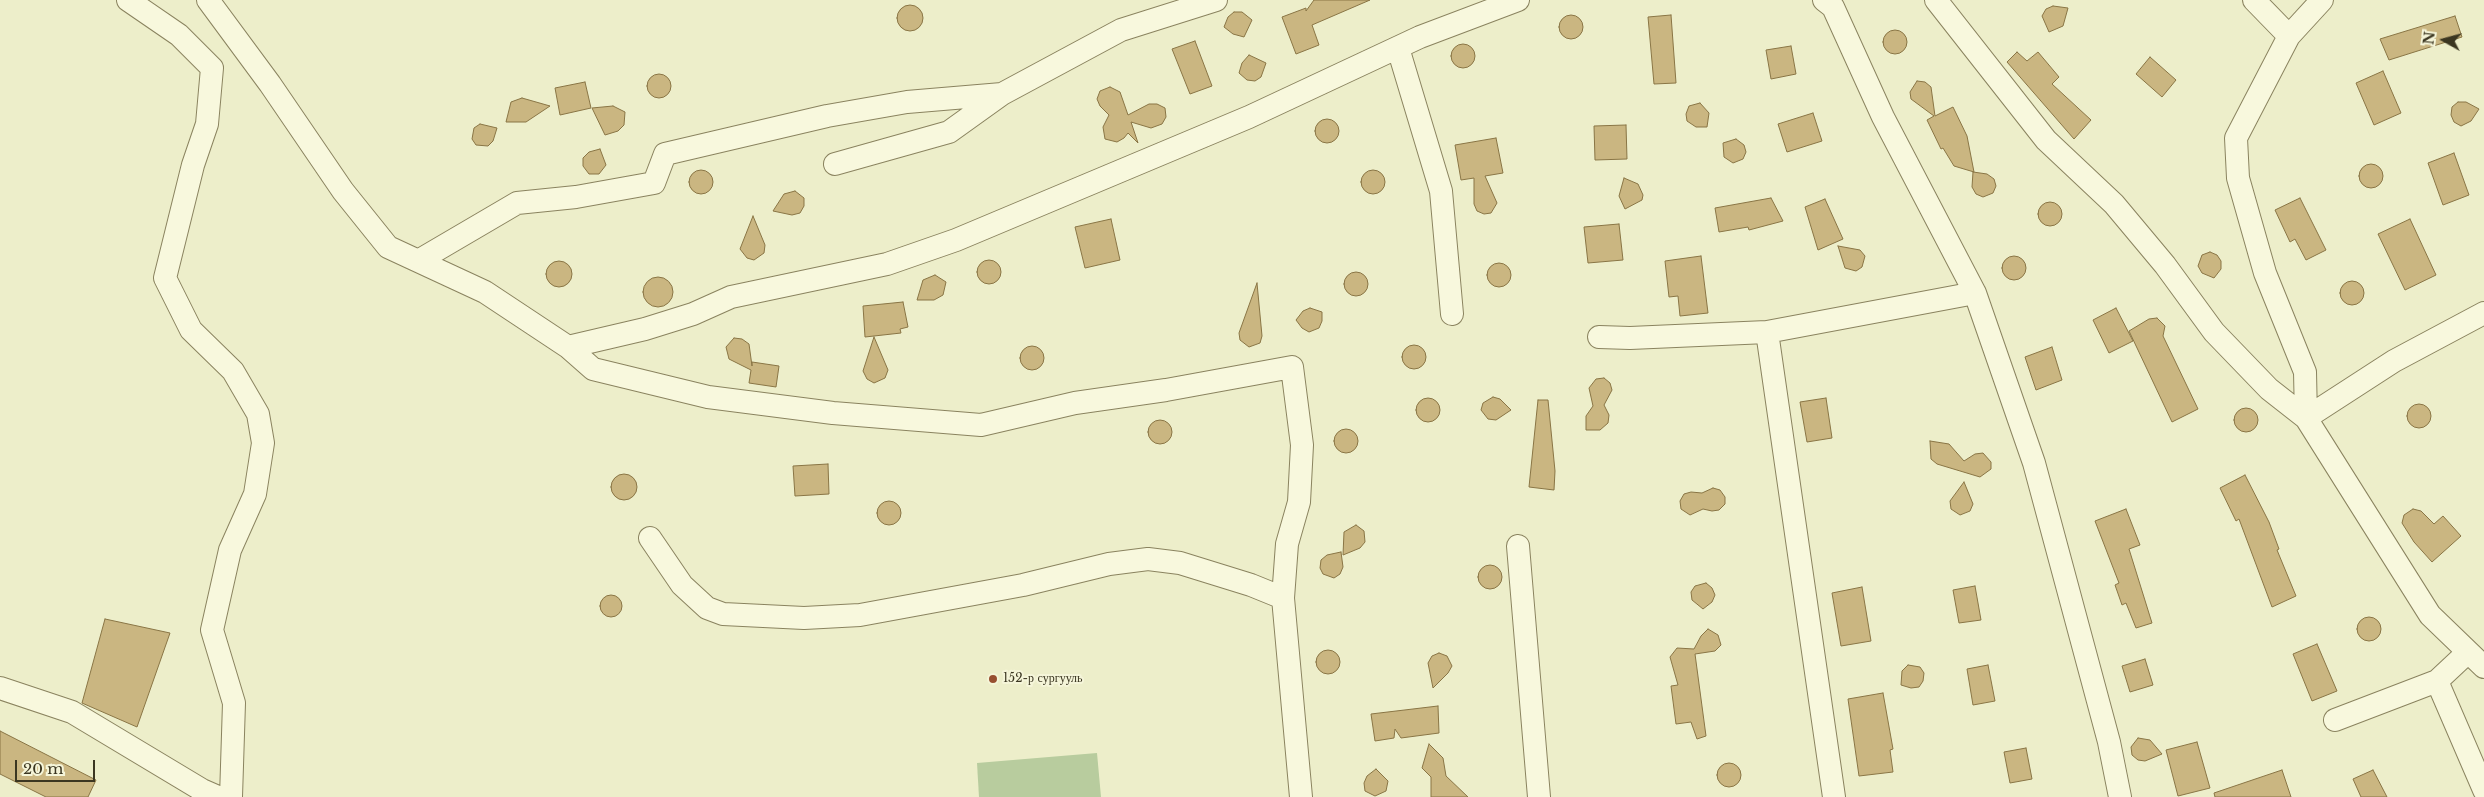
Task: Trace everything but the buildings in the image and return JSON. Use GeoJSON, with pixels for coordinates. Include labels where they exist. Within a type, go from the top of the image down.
{"type":"FeatureCollection","features":[{"type":"Feature","properties":{"kind":"street"},"geometry":{"type":"LineString","coordinates":[[128,0],[179,35],[212,68],[207,124],[193,165],[165,278],[191,330],[233,371],[258,414],[263,443],[255,494],[230,550],[212,630],[234,703],[231,797]]}},
{"type":"Feature","properties":{"kind":"street"},"geometry":{"type":"LineString","coordinates":[[208,0],[270,84],[343,191],[388,247],[485,292],[568,347],[593,369],[708,397],[832,413],[981,425],[1075,403],[1166,390],[1292,367],[1302,445],[1299,502],[1287,544],[1283,598],[1301,797]]}},
{"type":"Feature","properties":{"kind":"street"},"geometry":{"type":"LineString","coordinates":[[834,164],[950,132],[1002,94],[1121,30],[1216,0]]}},
{"type":"Feature","properties":{"kind":"street"},"geometry":{"type":"LineString","coordinates":[[568,347],[645,329],[693,314],[731,297],[887,264],[956,240],[1249,117],[1398,48],[1518,0]]}},
{"type":"Feature","properties":{"kind":"street"},"geometry":{"type":"LineString","coordinates":[[1936,0],[2046,140],[2114,204],[2165,265],[2214,332],[2269,389],[2306,418],[2430,615],[2484,667]]}},
{"type":"Feature","properties":{"kind":"street"},"geometry":{"type":"LineString","coordinates":[[2254,0],[2289,36]]}},
{"type":"Feature","properties":{"kind":"street"},"geometry":{"type":"LineString","coordinates":[[2306,418],[2305,372],[2265,273],[2238,178],[2236,138],[2289,36],[2322,0]]}},
{"type":"Feature","properties":{"kind":"street"},"geometry":{"type":"LineString","coordinates":[[1834,2],[1883,117],[1975,292],[2034,463],[2109,742],[2120,797]]}},
{"type":"Feature","properties":{"kind":"street"},"geometry":{"type":"LineString","coordinates":[[1398,48],[1441,191],[1452,314]]}},
{"type":"Feature","properties":{"kind":"street"},"geometry":{"type":"LineString","coordinates":[[418,261],[517,203],[576,197],[654,183],[665,154],[826,116],[907,102],[1002,94]]}},
{"type":"Feature","properties":{"kind":"street"},"geometry":{"type":"LineString","coordinates":[[1599,336],[1630,338],[1767,332],[1975,292]]}},
{"type":"Feature","properties":{"kind":"street"},"geometry":{"type":"LineString","coordinates":[[2306,418],[2394,361],[2484,314]]}},
{"type":"Feature","properties":{"kind":"street"},"geometry":{"type":"LineString","coordinates":[[1767,332],[1834,797]]}},
{"type":"Feature","properties":{"kind":"street"},"geometry":{"type":"LineString","coordinates":[[650,538],[682,585],[706,608],[723,614],[804,618],[860,615],[1023,585],[1109,564],[1148,559],[1197,567],[1283,598]]}},
{"type":"Feature","properties":{"kind":"street"},"geometry":{"type":"LineString","coordinates":[[1518,546],[1539,797]]}},
{"type":"Feature","properties":{"kind":"street"},"geometry":{"type":"LineString","coordinates":[[2335,720],[2437,681],[2468,652]]}},
{"type":"Feature","properties":{"kind":"street"},"geometry":{"type":"LineString","coordinates":[[2437,681],[2484,790]]}},
{"type":"Feature","properties":{"kind":"street"},"geometry":{"type":"LineString","coordinates":[[0,688],[72,712],[202,790],[218,797]]}},
{"type":"Feature","properties":{"kind":"green space"},"geometry":{"type":"Polygon","coordinates":[[[1097,753],[1101,797],[979,797],[977,763],[1097,753]]]}},
{"type":"Feature","properties":{"kind":"place","name":"152-р сургууль"},"geometry":{"type":"Point","coordinates":[993,679]}}]}
